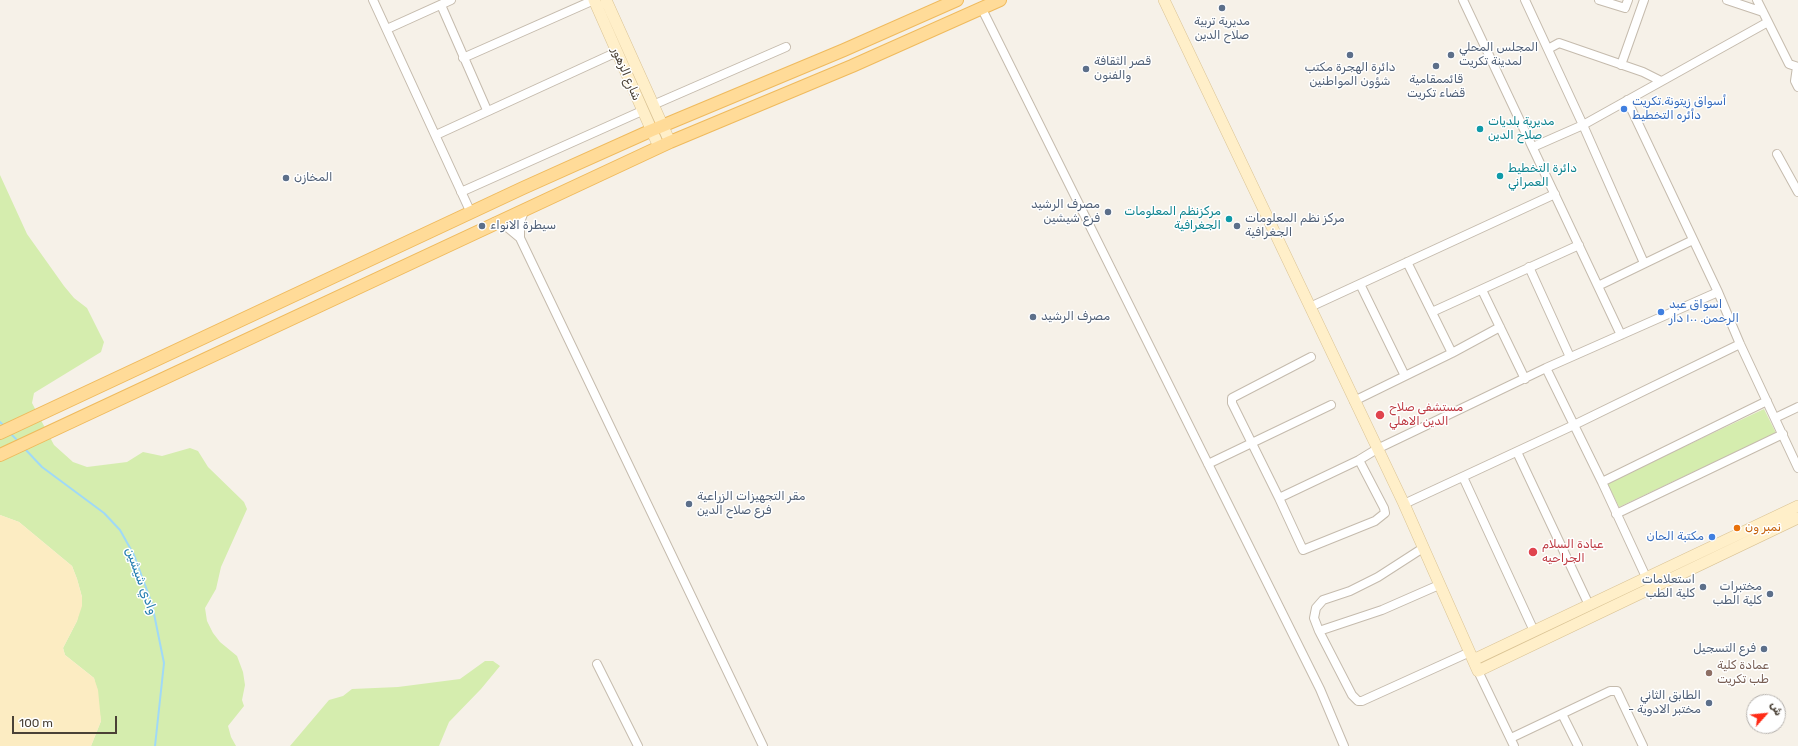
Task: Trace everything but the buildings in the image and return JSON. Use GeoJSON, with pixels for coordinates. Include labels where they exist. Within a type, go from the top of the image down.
{"type":"FeatureCollection","features":[{"type":"Feature","properties":{"kind":"main road"},"geometry":{"type":"LineString","coordinates":[[0,433],[46,413],[471,213],[650,131],[957,0]]}},
{"type":"Feature","properties":{"kind":"main road"},"geometry":{"type":"LineString","coordinates":[[0,455],[404,264],[659,147],[852,66],[1000,0]]}},
{"type":"Feature","properties":{"kind":"main road"},"geometry":{"type":"LineString","coordinates":[[394,249],[404,264]]}},
{"type":"Feature","properties":{"kind":"street"},"geometry":{"type":"LineString","coordinates":[[373,0],[471,213]]}},
{"type":"Feature","properties":{"kind":"street"},"geometry":{"type":"LineString","coordinates":[[387,28],[451,0]]}},
{"type":"Feature","properties":{"kind":"street"},"geometry":{"type":"LineString","coordinates":[[463,58],[594,0]]}},
{"type":"Feature","properties":{"kind":"street","name":"شارع الزهور"},"geometry":{"type":"LineString","coordinates":[[594,0],[650,131],[659,147]]}},
{"type":"Feature","properties":{"kind":"street","name":"شارع الزهور"},"geometry":{"type":"LineString","coordinates":[[606,0],[670,142]]}},
{"type":"Feature","properties":{"kind":"street"},"geometry":{"type":"LineString","coordinates":[[1164,0],[1404,504],[1478,671],[1514,746]]}},
{"type":"Feature","properties":{"kind":"street"},"geometry":{"type":"LineString","coordinates":[[1463,0],[1621,335]]}},
{"type":"Feature","properties":{"kind":"street"},"geometry":{"type":"LineString","coordinates":[[1525,0],[1583,125],[1644,263]]}},
{"type":"Feature","properties":{"kind":"street"},"geometry":{"type":"LineString","coordinates":[[1599,0],[1625,8],[1628,0]]}},
{"type":"Feature","properties":{"kind":"street"},"geometry":{"type":"LineString","coordinates":[[1621,64],[1644,0]]}},
{"type":"Feature","properties":{"kind":"street"},"geometry":{"type":"LineString","coordinates":[[1727,0],[1763,12]]}},
{"type":"Feature","properties":{"kind":"street"},"geometry":{"type":"LineString","coordinates":[[1757,0],[1789,64],[1797,67],[1795,80],[1798,87]]}},
{"type":"Feature","properties":{"kind":"street"},"geometry":{"type":"LineString","coordinates":[[441,5],[487,110]]}},
{"type":"Feature","properties":{"kind":"street"},"geometry":{"type":"LineString","coordinates":[[982,9],[1320,689],[1344,746]]}},
{"type":"Feature","properties":{"kind":"street"},"geometry":{"type":"LineString","coordinates":[[1533,147],[1583,125],[1768,22]]}},
{"type":"Feature","properties":{"kind":"street"},"geometry":{"type":"LineString","coordinates":[[1548,49],[1559,42],[1621,64],[1661,81]]}},
{"type":"Feature","properties":{"kind":"street"},"geometry":{"type":"LineString","coordinates":[[653,105],[786,47]]}},
{"type":"Feature","properties":{"kind":"street"},"geometry":{"type":"LineString","coordinates":[[436,135],[487,110],[617,52]]}},
{"type":"Feature","properties":{"kind":"street"},"geometry":{"type":"LineString","coordinates":[[1627,100],[1718,292],[1740,344],[1798,468]]}},
{"type":"Feature","properties":{"kind":"street"},"geometry":{"type":"LineString","coordinates":[[461,192],[642,111]]}},
{"type":"Feature","properties":{"kind":"street"},"geometry":{"type":"LineString","coordinates":[[1777,154],[1798,192]]}},
{"type":"Feature","properties":{"kind":"street"},"geometry":{"type":"LineString","coordinates":[[1310,307],[1555,194]]}},
{"type":"Feature","properties":{"kind":"street"},"geometry":{"type":"LineString","coordinates":[[520,238],[520,222],[525,208]]}},
{"type":"Feature","properties":{"kind":"street"},"geometry":{"type":"LineString","coordinates":[[495,222],[508,228],[520,238],[763,746]]}},
{"type":"Feature","properties":{"kind":"street"},"geometry":{"type":"LineString","coordinates":[[1598,286],[1693,240]]}},
{"type":"Feature","properties":{"kind":"street"},"geometry":{"type":"LineString","coordinates":[[1432,312],[1579,245]]}},
{"type":"Feature","properties":{"kind":"street"},"geometry":{"type":"LineString","coordinates":[[1407,262],[1452,353]]}},
{"type":"Feature","properties":{"kind":"street"},"geometry":{"type":"LineString","coordinates":[[1529,267],[1570,357]]}},
{"type":"Feature","properties":{"kind":"street"},"geometry":{"type":"LineString","coordinates":[[1360,284],[1405,376]]}},
{"type":"Feature","properties":{"kind":"street"},"geometry":{"type":"LineString","coordinates":[[1482,290],[1525,379]]}},
{"type":"Feature","properties":{"kind":"street"},"geometry":{"type":"LineString","coordinates":[[1279,498],[1360,460],[1377,449],[1546,368],[1718,292]]}},
{"type":"Feature","properties":{"kind":"street"},"geometry":{"type":"LineString","coordinates":[[1354,401],[1452,353],[1500,327]]}},
{"type":"Feature","properties":{"kind":"street"},"geometry":{"type":"LineString","coordinates":[[1404,504],[1574,425],[1740,344]]}},
{"type":"Feature","properties":{"kind":"street"},"geometry":{"type":"LineString","coordinates":[[1311,357],[1232,398],[1232,402],[1303,550],[1375,521],[1385,513],[1384,508],[1360,460]]}},
{"type":"Feature","properties":{"kind":"street"},"geometry":{"type":"LineString","coordinates":[[1546,368],[1602,482],[1646,578]]}},
{"type":"Feature","properties":{"kind":"street"},"geometry":{"type":"LineString","coordinates":[[1602,482],[1767,401]]}},
{"type":"Feature","properties":{"kind":"street"},"geometry":{"type":"LineString","coordinates":[[1208,464],[1331,405]]}},
{"type":"Feature","properties":{"kind":"street"},"geometry":{"type":"LineString","coordinates":[[1775,418],[1798,407]]}},
{"type":"Feature","properties":{"kind":"street"},"geometry":{"type":"LineString","coordinates":[[1616,514],[1783,434]]}},
{"type":"Feature","properties":{"kind":"street"},"geometry":{"type":"LineString","coordinates":[[1517,452],[1589,605]]}},
{"type":"Feature","properties":{"kind":"street"},"geometry":{"type":"LineString","coordinates":[[1464,477],[1534,631]]}},
{"type":"Feature","properties":{"kind":"street"},"geometry":{"type":"LineString","coordinates":[[1423,548],[1378,577],[1350,591],[1323,600],[1316,608],[1314,618],[1319,631],[1352,695],[1358,701],[1362,701],[1534,631],[1798,506]]}},
{"type":"Feature","properties":{"kind":"street"},"geometry":{"type":"LineString","coordinates":[[1478,671],[1798,518]]}},
{"type":"Feature","properties":{"kind":"street"},"geometry":{"type":"LineString","coordinates":[[1731,537],[1736,548]]}},
{"type":"Feature","properties":{"kind":"street"},"geometry":{"type":"LineString","coordinates":[[1319,631],[1382,610],[1440,585]]}},
{"type":"Feature","properties":{"kind":"street"},"geometry":{"type":"LineString","coordinates":[[597,664],[638,746]]}},
{"type":"Feature","properties":{"kind":"street"},"geometry":{"type":"LineString","coordinates":[[1510,738],[1610,691],[1617,691],[1643,746]]}},
{"type":"Feature","properties":{"kind":"street"},"geometry":{"type":"LineString","coordinates":[[1562,714],[1578,746]]}},
{"type":"Feature","properties":{"kind":"green space"},"geometry":{"type":"Polygon","coordinates":[[[0,175],[27,234],[64,286],[74,298],[87,308],[104,342],[101,352],[34,393],[32,403],[54,445],[73,462],[87,467],[127,462],[143,452],[162,456],[190,448],[198,451],[208,467],[244,502],[247,509],[221,567],[216,589],[205,608],[207,621],[213,633],[220,642],[237,656],[243,672],[245,685],[242,700],[244,706],[228,726],[231,737],[236,746],[91,746],[101,721],[94,678],[65,655],[63,648],[77,621],[82,597],[72,566],[19,522],[0,515],[0,175]]]}},
{"type":"Feature","properties":{"kind":"green space"},"geometry":{"type":"Polygon","coordinates":[[[1764,409],[1776,433],[1619,507],[1607,483],[1764,409]]]}},
{"type":"Feature","properties":{"kind":"green space"},"geometry":{"type":"Polygon","coordinates":[[[485,661],[493,661],[500,666],[481,689],[449,722],[439,746],[290,746],[329,700],[343,696],[352,689],[398,687],[460,679],[485,661]]]}},
{"type":"Feature","properties":{"kind":"sand"},"geometry":{"type":"Polygon","coordinates":[[[0,515],[19,522],[72,566],[82,597],[82,606],[77,621],[63,648],[65,655],[94,678],[98,690],[101,721],[91,746],[0,746],[0,515]]]}},
{"type":"Feature","properties":{"kind":"waterway","name":"وادي شيشين"},"geometry":{"type":"LineString","coordinates":[[0,422],[5,427]]}},
{"type":"Feature","properties":{"kind":"waterway","name":"وادي شيشين"},"geometry":{"type":"LineString","coordinates":[[10,433],[18,441]]}},
{"type":"Feature","properties":{"kind":"waterway","name":"وادي شيشين"},"geometry":{"type":"LineString","coordinates":[[25,449],[42,467],[104,513],[120,530],[134,555],[152,604],[164,663],[155,746]]}},
{"type":"Feature","properties":{"kind":"place","name":"مديرية تربية صلاح الدين"},"geometry":{"type":"Point","coordinates":[1222,8]}},
{"type":"Feature","properties":{"kind":"place","name":"دائرة الهجرة مكتب شؤون المواطنين"},"geometry":{"type":"Point","coordinates":[1350,55]}},
{"type":"Feature","properties":{"kind":"place","name":"المجلس المحلي لمدينة تكريت"},"geometry":{"type":"Point","coordinates":[1451,55]}},
{"type":"Feature","properties":{"kind":"place","name":"قائممقامية قضاء تكريت"},"geometry":{"type":"Point","coordinates":[1436,66]}},
{"type":"Feature","properties":{"kind":"place","name":"قصر الثقافة والفنون"},"geometry":{"type":"Point","coordinates":[1086,69]}},
{"type":"Feature","properties":{"kind":"place","name":"أسواق زيتونة.تكريت دأئره التخطيط"},"geometry":{"type":"Point","coordinates":[1624,109]}},
{"type":"Feature","properties":{"kind":"place","name":"مديرية بلديات صلاح الدين"},"geometry":{"type":"Point","coordinates":[1480,129]}},
{"type":"Feature","properties":{"kind":"place","name":"دائرة التخطيط العمراني"},"geometry":{"type":"Point","coordinates":[1500,176]}},
{"type":"Feature","properties":{"kind":"place","name":"المخازن"},"geometry":{"type":"Point","coordinates":[286,178]}},
{"type":"Feature","properties":{"kind":"place","name":"مصرف الرشيد فرع شيشين"},"geometry":{"type":"Point","coordinates":[1108,212]}},
{"type":"Feature","properties":{"kind":"place","name":"مركزنظم المعلومات الجغرافية"},"geometry":{"type":"Point","coordinates":[1229,219]}},
{"type":"Feature","properties":{"kind":"place","name":"سيطرة الانواء"},"geometry":{"type":"Point","coordinates":[482,226]}},
{"type":"Feature","properties":{"kind":"place","name":"مركز نظم المعلومات الجغرافية"},"geometry":{"type":"Point","coordinates":[1237,226]}},
{"type":"Feature","properties":{"kind":"place","name":"اسواق عبد الرحمن. ١٠٠ دار"},"geometry":{"type":"Point","coordinates":[1661,312]}},
{"type":"Feature","properties":{"kind":"place","name":"مصرف الرشيد"},"geometry":{"type":"Point","coordinates":[1033,317]}},
{"type":"Feature","properties":{"kind":"place","name":"مستشفى صلاح الدين الاهلي"},"geometry":{"type":"Point","coordinates":[1380,415]}},
{"type":"Feature","properties":{"kind":"place","name":"مقر التجهيزات الزراعية فرع صلاح الدين"},"geometry":{"type":"Point","coordinates":[689,504]}},
{"type":"Feature","properties":{"kind":"place","name":"نمبر ون"},"geometry":{"type":"Point","coordinates":[1737,528]}},
{"type":"Feature","properties":{"kind":"place","name":"مكتبة الحان"},"geometry":{"type":"Point","coordinates":[1712,537]}},
{"type":"Feature","properties":{"kind":"place","name":"عيادة السلام الجراحيه"},"geometry":{"type":"Point","coordinates":[1533,552]}},
{"type":"Feature","properties":{"kind":"place","name":"استعلامات كلية الطب"},"geometry":{"type":"Point","coordinates":[1703,587]}},
{"type":"Feature","properties":{"kind":"place","name":"مختبرات كلية الطب"},"geometry":{"type":"Point","coordinates":[1770,594]}},
{"type":"Feature","properties":{"kind":"place","name":"فرع التسجيل"},"geometry":{"type":"Point","coordinates":[1764,649]}},
{"type":"Feature","properties":{"kind":"place","name":"عمادة كلية طب تكريت"},"geometry":{"type":"Point","coordinates":[1709,673]}},
{"type":"Feature","properties":{"kind":"place","name":"الطابق الثاني - مختبر الادوية"},"geometry":{"type":"Point","coordinates":[1709,703]}}]}
